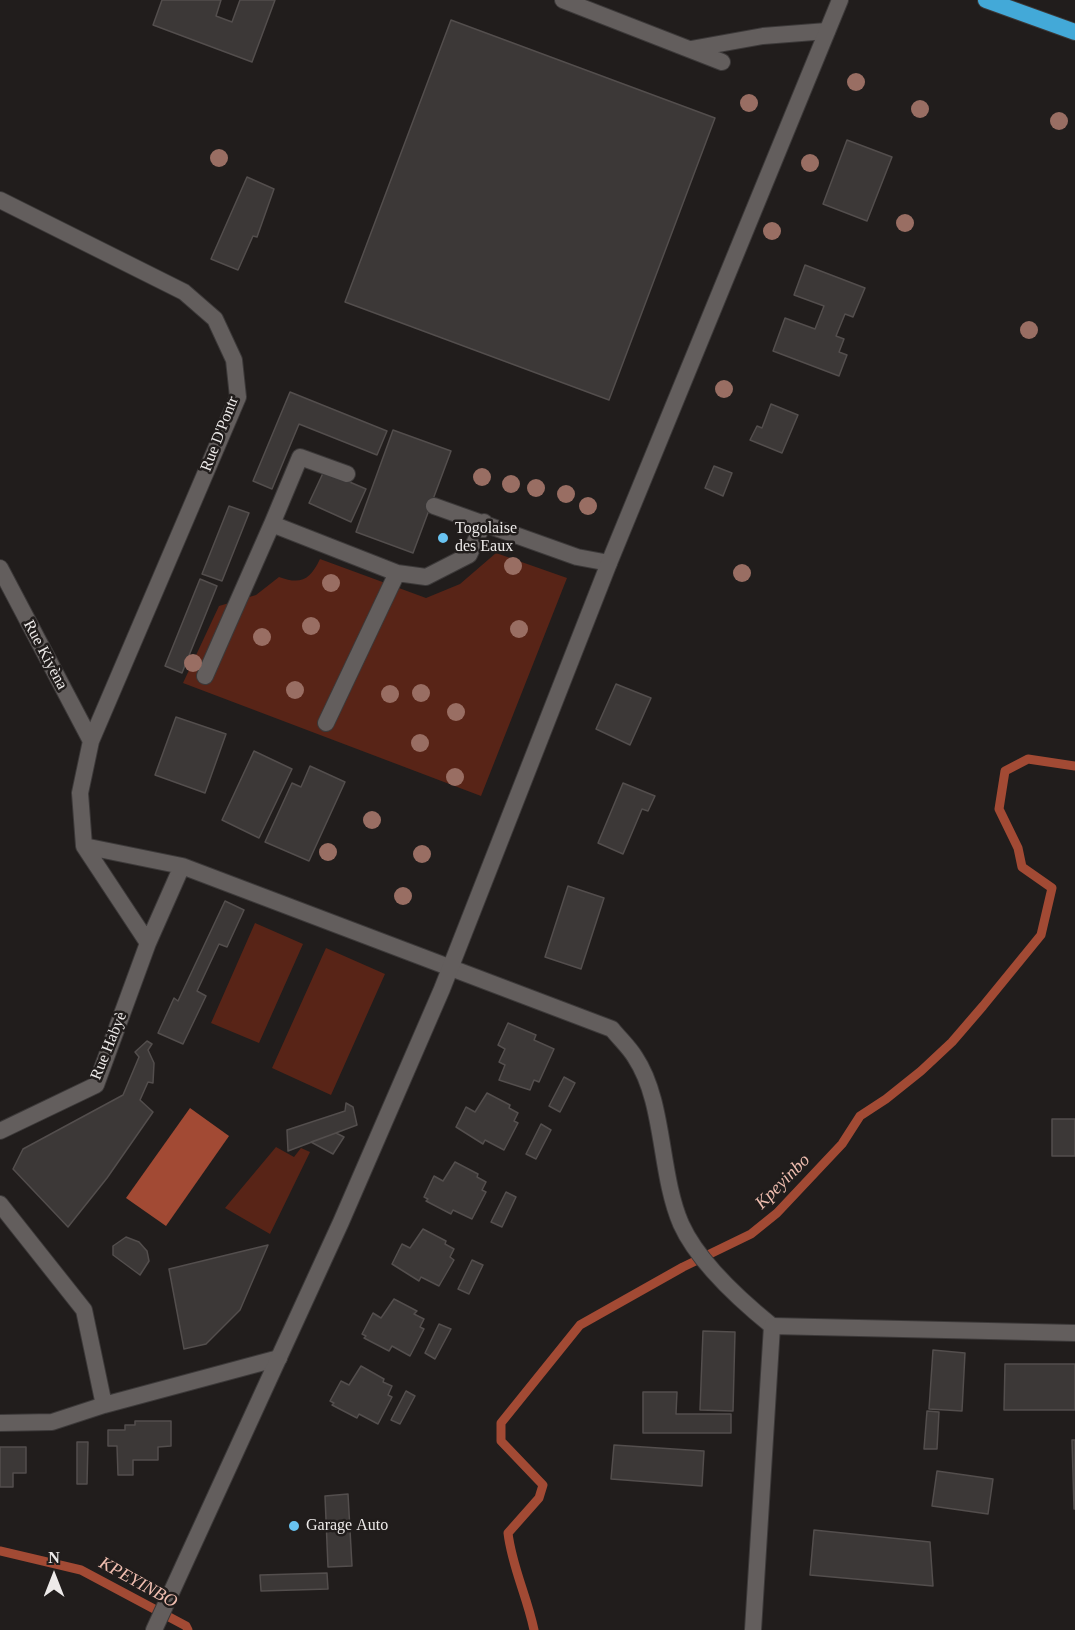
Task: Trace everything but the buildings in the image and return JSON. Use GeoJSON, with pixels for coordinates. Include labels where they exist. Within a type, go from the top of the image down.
{"type":"FeatureCollection","features":[{"type":"Feature","properties":{"kind":"highway"},"geometry":{"type":"LineString","coordinates":[[986,0],[1075,32]]}},
{"type":"Feature","properties":{"kind":"street"},"geometry":{"type":"LineString","coordinates":[[563,0],[722,62]]}},
{"type":"Feature","properties":{"kind":"street"},"geometry":{"type":"LineString","coordinates":[[154,1630],[279,1358],[450,969],[609,563],[840,0]]}},
{"type":"Feature","properties":{"kind":"street"},"geometry":{"type":"LineString","coordinates":[[690,49],[763,36],[827,32]]}},
{"type":"Feature","properties":{"kind":"street","name":"Rue D'Pontr"},"geometry":{"type":"LineString","coordinates":[[0,200],[184,292],[214,319],[234,360],[238,397],[91,741],[80,794],[84,846]]}},
{"type":"Feature","properties":{"kind":"street"},"geometry":{"type":"LineString","coordinates":[[205,676],[300,457],[347,474]]}},
{"type":"Feature","properties":{"kind":"street"},"geometry":{"type":"LineString","coordinates":[[434,506],[577,557],[609,563]]}},
{"type":"Feature","properties":{"kind":"street"},"geometry":{"type":"LineString","coordinates":[[272,524],[397,573],[426,577],[469,555],[484,522]]}},
{"type":"Feature","properties":{"kind":"street","name":"Rue Kiyèna"},"geometry":{"type":"LineString","coordinates":[[0,568],[91,741]]}},
{"type":"Feature","properties":{"kind":"street"},"geometry":{"type":"LineString","coordinates":[[326,723],[397,573]]}},
{"type":"Feature","properties":{"kind":"street"},"geometry":{"type":"LineString","coordinates":[[84,846],[182,866],[612,1029],[636,1058],[648,1084],[674,1204],[682,1226],[696,1249],[732,1291],[772,1326],[1075,1333]]}},
{"type":"Feature","properties":{"kind":"street"},"geometry":{"type":"LineString","coordinates":[[84,846],[148,943]]}},
{"type":"Feature","properties":{"kind":"street","name":"Rue Habyè"},"geometry":{"type":"LineString","coordinates":[[0,1131],[96,1085],[148,943],[182,866]]}},
{"type":"Feature","properties":{"kind":"street"},"geometry":{"type":"LineString","coordinates":[[0,1204],[84,1310],[104,1405]]}},
{"type":"Feature","properties":{"kind":"street"},"geometry":{"type":"LineString","coordinates":[[753,1630],[772,1326]]}},
{"type":"Feature","properties":{"kind":"street"},"geometry":{"type":"LineString","coordinates":[[0,1423],[52,1422],[104,1405],[279,1358]]}},
{"type":"Feature","properties":{"kind":"shaded area"},"geometry":{"type":"Polygon","coordinates":[[[496,553],[567,578],[481,796],[183,683],[219,606],[256,595],[279,577],[293,581],[304,579],[312,572],[320,559],[426,598],[460,584],[496,553]]]}},
{"type":"Feature","properties":{"kind":"shaded area"},"geometry":{"type":"Polygon","coordinates":[[[255,923],[303,944],[259,1043],[211,1023],[255,923]]]}},
{"type":"Feature","properties":{"kind":"shaded area"},"geometry":{"type":"Polygon","coordinates":[[[326,948],[385,974],[331,1095],[272,1068],[326,948]]]}},
{"type":"Feature","properties":{"kind":"shaded area"},"geometry":{"type":"Polygon","coordinates":[[[190,1108],[229,1136],[166,1226],[126,1198],[190,1108]]]}},
{"type":"Feature","properties":{"kind":"shaded area"},"geometry":{"type":"Polygon","coordinates":[[[276,1147],[294,1157],[301,1148],[310,1152],[270,1234],[225,1208],[276,1147]]]}},
{"type":"Feature","properties":{"kind":"waterway","name":"Kpeyinbo"},"geometry":{"type":"LineString","coordinates":[[534,1630],[508,1533],[539,1498],[543,1485],[501,1441],[501,1423],[580,1325],[683,1267],[751,1234],[777,1213],[842,1144],[860,1116],[921,1071],[952,1042],[1041,935],[1052,888],[1022,867],[1018,848],[999,809],[1005,771],[1028,759],[1075,766]]}},
{"type":"Feature","properties":{"kind":"waterway","name":"KPEYINBO"},"geometry":{"type":"LineString","coordinates":[[0,1551],[81,1570],[186,1626],[188,1630]]}},
{"type":"Feature","properties":{"kind":"place","name":"Togolaise des Eaux"},"geometry":{"type":"Point","coordinates":[443,538]}},
{"type":"Feature","properties":{"kind":"place","name":"Garage Auto"},"geometry":{"type":"Point","coordinates":[294,1526]}}]}
